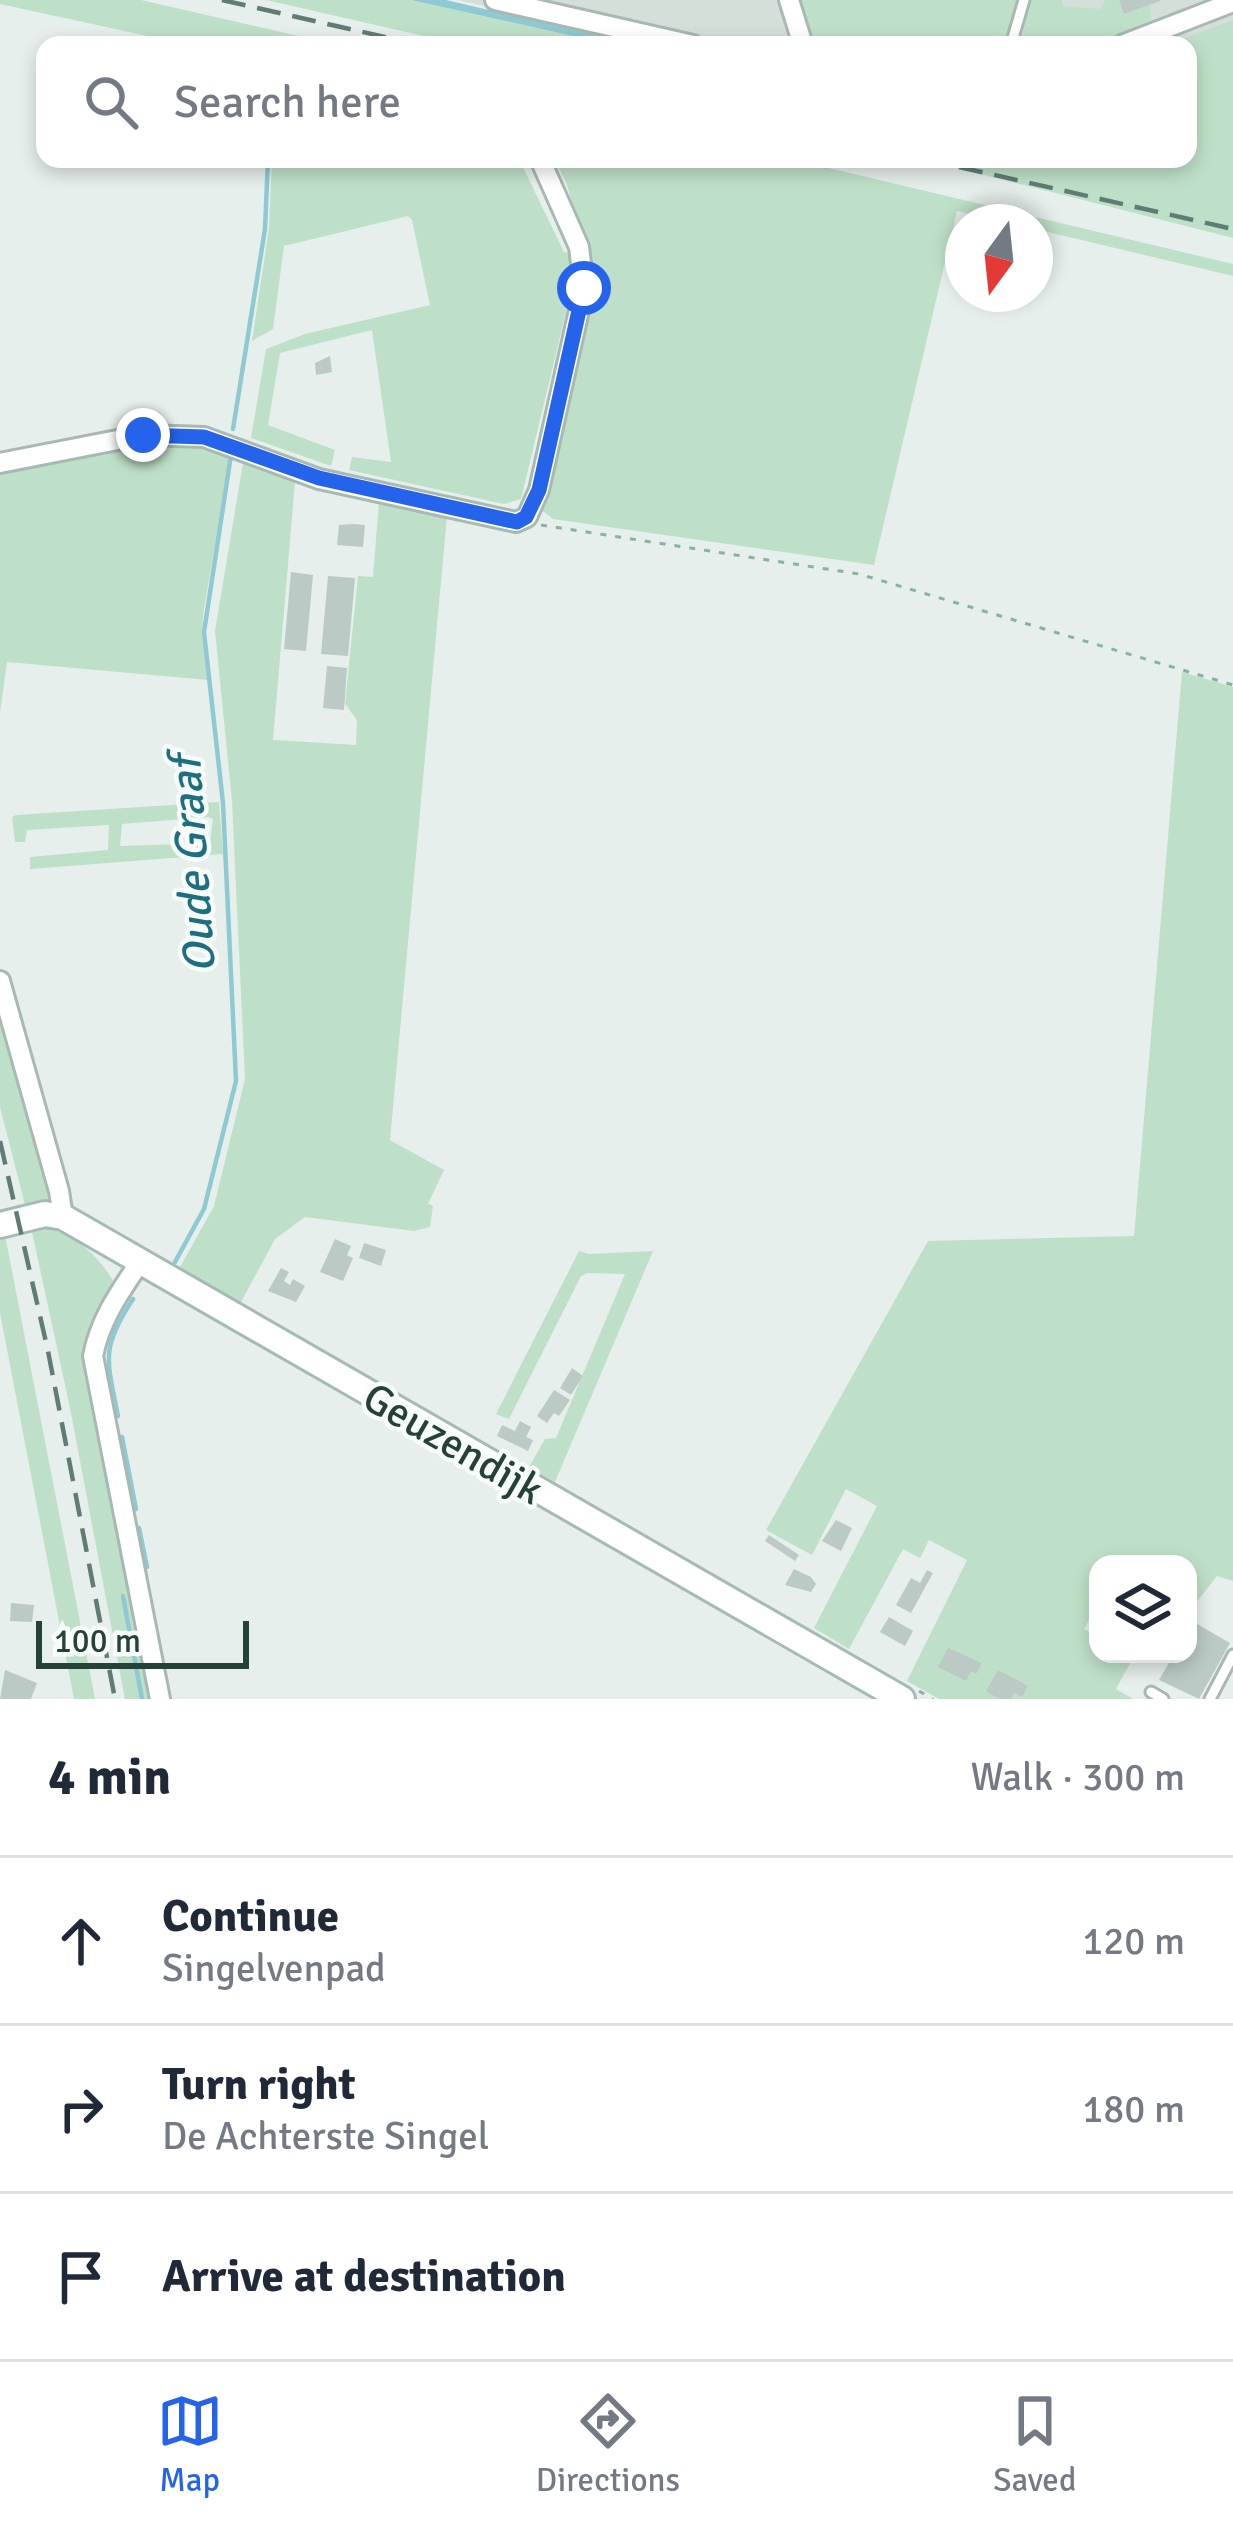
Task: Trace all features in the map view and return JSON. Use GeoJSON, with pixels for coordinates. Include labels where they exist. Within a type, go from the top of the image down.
{"type":"FeatureCollection","features":[{"type":"Feature","properties":{"kind":"main road"},"geometry":{"type":"LineString","coordinates":[[0,1225],[45,1214],[63,1217]]}},
{"type":"Feature","properties":{"kind":"main road","name":"Geuzendijk"},"geometry":{"type":"LineString","coordinates":[[63,1217],[902,1699]]}},
{"type":"Feature","properties":{"kind":"street"},"geometry":{"type":"LineString","coordinates":[[496,0],[654,36]]}},
{"type":"Feature","properties":{"kind":"street"},"geometry":{"type":"LineString","coordinates":[[789,0],[800,36]]}},
{"type":"Feature","properties":{"kind":"street"},"geometry":{"type":"LineString","coordinates":[[1145,36],[1230,2]]}},
{"type":"Feature","properties":{"kind":"street"},"geometry":{"type":"LineString","coordinates":[[0,464],[143,435],[204,437],[319,478],[517,522],[526,517],[539,490],[584,288],[579,248],[544,168]]}},
{"type":"Feature","properties":{"kind":"street"},"geometry":{"type":"LineString","coordinates":[[0,981],[63,1203],[63,1217]]}},
{"type":"Feature","properties":{"kind":"street"},"geometry":{"type":"LineString","coordinates":[[140,1262],[110,1307],[97,1333],[93,1356],[160,1699]]}},
{"type":"Feature","properties":{"kind":"lane"},"geometry":{"type":"LineString","coordinates":[[1014,36],[1024,0]]}},
{"type":"Feature","properties":{"kind":"lane"},"geometry":{"type":"LineString","coordinates":[[1210,1699],[1233,1655]]}},
{"type":"Feature","properties":{"kind":"lane"},"geometry":{"type":"LineString","coordinates":[[1150,1692],[1163,1699]]}},
{"type":"Feature","properties":{"kind":"path"},"geometry":{"type":"LineString","coordinates":[[517,522],[859,574],[1233,685]]}},
{"type":"Feature","properties":{"kind":"shaded area"},"geometry":{"type":"Polygon","coordinates":[[[458,0],[1233,0],[1233,181],[1197,163],[1197,36],[612,36],[458,0]]]}},
{"type":"Feature","properties":{"kind":"green space"},"geometry":{"type":"Polygon","coordinates":[[[0,0],[141,0],[299,36],[148,36],[0,4],[0,0]]]}},
{"type":"Feature","properties":{"kind":"green space"},"geometry":{"type":"Polygon","coordinates":[[[266,0],[411,0],[573,36],[424,36],[266,0]]]}},
{"type":"Feature","properties":{"kind":"green space"},"geometry":{"type":"Polygon","coordinates":[[[796,0],[1019,0],[1009,36],[809,36],[796,0]]]}},
{"type":"Feature","properties":{"kind":"green space"},"geometry":{"type":"Polygon","coordinates":[[[1030,0],[1062,0],[1063,6],[1100,9],[1105,0],[1119,0],[1125,14],[1150,4],[1152,27],[1128,36],[1023,36],[1030,0]]]}},
{"type":"Feature","properties":{"kind":"green space"},"geometry":{"type":"Polygon","coordinates":[[[1233,20],[1233,238],[957,168],[1197,168],[1197,36],[1191,36],[1233,20]]]}},
{"type":"Feature","properties":{"kind":"green space"},"geometry":{"type":"Polygon","coordinates":[[[272,168],[523,168],[564,252],[570,253],[575,275],[521,499],[504,504],[349,470],[352,457],[391,462],[372,330],[280,353],[268,425],[335,450],[331,466],[251,438],[266,349],[305,334],[430,305],[408,216],[284,246],[273,329],[252,341],[269,228],[272,168]]]}},
{"type":"Feature","properties":{"kind":"green space"},"geometry":{"type":"Polygon","coordinates":[[[559,168],[829,168],[980,204],[945,204],[945,262],[874,565],[553,519],[543,511],[591,300],[589,260],[559,168]]]}},
{"type":"Feature","properties":{"kind":"green space"},"geometry":{"type":"Polygon","coordinates":[[[1053,221],[1233,264],[1233,276],[1053,233],[1053,221]]]}},
{"type":"Feature","properties":{"kind":"green space"},"geometry":{"type":"Polygon","coordinates":[[[187,442],[231,452],[204,609],[208,680],[7,662],[0,713],[0,470],[112,448],[187,442]]]}},
{"type":"Feature","properties":{"kind":"green space"},"geometry":{"type":"Polygon","coordinates":[[[244,457],[295,482],[273,740],[356,745],[357,720],[345,704],[358,576],[373,577],[379,502],[447,516],[390,1140],[444,1170],[428,1204],[433,1206],[430,1227],[414,1231],[305,1217],[275,1239],[240,1304],[179,1269],[214,1206],[245,1079],[232,801],[215,631],[244,457]]]}},
{"type":"Feature","properties":{"kind":"green space"},"geometry":{"type":"Polygon","coordinates":[[[1182,672],[1233,687],[1233,1581],[1217,1576],[1197,1602],[1197,1555],[1089,1555],[1089,1620],[1084,1629],[1089,1632],[1089,1663],[1130,1663],[1116,1689],[1133,1699],[939,1699],[907,1681],[967,1560],[929,1540],[920,1558],[903,1549],[849,1649],[814,1628],[877,1506],[846,1489],[812,1555],[766,1530],[928,1241],[1134,1236],[1182,672]]]}},
{"type":"Feature","properties":{"kind":"green space"},"geometry":{"type":"Polygon","coordinates":[[[219,802],[223,854],[30,869],[30,857],[108,850],[109,825],[27,830],[25,842],[15,842],[12,817],[219,802]],[[213,819],[122,824],[120,846],[210,843],[213,819]]]}},
{"type":"Feature","properties":{"kind":"green space"},"geometry":{"type":"Polygon","coordinates":[[[0,1003],[51,1195],[51,1200],[25,1205],[0,1107],[0,1003]]]}},
{"type":"Feature","properties":{"kind":"green space"},"geometry":{"type":"Polygon","coordinates":[[[47,1229],[85,1248],[113,1281],[91,1332],[154,1699],[125,1699],[32,1232],[47,1229]]]}},
{"type":"Feature","properties":{"kind":"green space"},"geometry":{"type":"Polygon","coordinates":[[[6,1238],[95,1699],[74,1699],[0,1313],[0,1239],[6,1238]]]}},
{"type":"Feature","properties":{"kind":"green space"},"geometry":{"type":"Polygon","coordinates":[[[579,1251],[653,1251],[555,1482],[529,1467],[545,1439],[556,1438],[625,1274],[581,1276],[509,1419],[496,1414],[579,1251]]]}},
{"type":"Feature","properties":{"kind":"water"},"geometry":{"type":"Polygon","coordinates":[[[411,0],[446,0],[600,36],[573,36],[411,0]]]}},
{"type":"Feature","properties":{"kind":"building"},"geometry":{"type":"Polygon","coordinates":[[[1119,0],[1160,0],[1160,1],[1124,14],[1119,0]]]}},
{"type":"Feature","properties":{"kind":"building"},"geometry":{"type":"Polygon","coordinates":[[[330,356],[332,372],[316,375],[315,363],[330,356]]]}},
{"type":"Feature","properties":{"kind":"building"},"geometry":{"type":"Polygon","coordinates":[[[339,525],[365,525],[363,547],[337,545],[339,525]]]}},
{"type":"Feature","properties":{"kind":"building"},"geometry":{"type":"Polygon","coordinates":[[[291,572],[313,575],[306,651],[284,649],[291,572]]]}},
{"type":"Feature","properties":{"kind":"building"},"geometry":{"type":"Polygon","coordinates":[[[328,576],[355,578],[348,656],[321,654],[328,576]]]}},
{"type":"Feature","properties":{"kind":"building"},"geometry":{"type":"Polygon","coordinates":[[[327,666],[347,668],[344,710],[323,708],[327,666]]]}},
{"type":"Feature","properties":{"kind":"building"},"geometry":{"type":"Polygon","coordinates":[[[335,1239],[351,1246],[347,1255],[353,1258],[343,1281],[320,1272],[335,1239]]]}},
{"type":"Feature","properties":{"kind":"building"},"geometry":{"type":"Polygon","coordinates":[[[364,1243],[386,1250],[381,1266],[359,1258],[364,1243]]]}},
{"type":"Feature","properties":{"kind":"building"},"geometry":{"type":"Polygon","coordinates":[[[281,1268],[289,1272],[284,1281],[290,1285],[293,1279],[305,1286],[296,1302],[268,1291],[281,1268]]]}},
{"type":"Feature","properties":{"kind":"building"},"geometry":{"type":"Polygon","coordinates":[[[572,1368],[583,1376],[571,1395],[560,1388],[572,1368]]]}},
{"type":"Feature","properties":{"kind":"building"},"geometry":{"type":"Polygon","coordinates":[[[554,1390],[570,1400],[547,1423],[537,1416],[554,1390]]]}},
{"type":"Feature","properties":{"kind":"building"},"geometry":{"type":"Polygon","coordinates":[[[520,1421],[531,1427],[526,1437],[533,1440],[528,1451],[497,1436],[502,1425],[515,1431],[520,1421]]]}},
{"type":"Feature","properties":{"kind":"building"},"geometry":{"type":"Polygon","coordinates":[[[836,1520],[852,1528],[841,1551],[822,1541],[836,1520]]]}},
{"type":"Feature","properties":{"kind":"building"},"geometry":{"type":"Polygon","coordinates":[[[769,1535],[799,1555],[795,1561],[765,1541],[769,1535]]]}},
{"type":"Feature","properties":{"kind":"building"},"geometry":{"type":"Polygon","coordinates":[[[794,1569],[811,1577],[816,1584],[811,1592],[785,1585],[794,1569]]]}},
{"type":"Feature","properties":{"kind":"building"},"geometry":{"type":"Polygon","coordinates":[[[927,1570],[933,1573],[911,1613],[896,1605],[911,1578],[920,1583],[927,1570]]]}},
{"type":"Feature","properties":{"kind":"building"},"geometry":{"type":"Polygon","coordinates":[[[11,1603],[34,1605],[32,1622],[10,1621],[11,1603]]]}},
{"type":"Feature","properties":{"kind":"building"},"geometry":{"type":"Polygon","coordinates":[[[889,1617],[913,1631],[905,1646],[880,1632],[889,1617]]]}},
{"type":"Feature","properties":{"kind":"building"},"geometry":{"type":"Polygon","coordinates":[[[1197,1624],[1230,1643],[1199,1699],[1159,1680],[1169,1663],[1197,1663],[1197,1624]]]}},
{"type":"Feature","properties":{"kind":"building"},"geometry":{"type":"Polygon","coordinates":[[[948,1648],[982,1663],[976,1674],[971,1671],[966,1681],[938,1667],[948,1648]]]}},
{"type":"Feature","properties":{"kind":"building"},"geometry":{"type":"Polygon","coordinates":[[[5,1670],[37,1683],[31,1699],[0,1699],[5,1670]]]}},
{"type":"Feature","properties":{"kind":"building"},"geometry":{"type":"Polygon","coordinates":[[[998,1670],[1028,1686],[1022,1697],[1014,1693],[1011,1699],[999,1699],[986,1691],[998,1670]]]}},
{"type":"Feature","properties":{"kind":"waterway","name":"Oude Graaf"},"geometry":{"type":"LineString","coordinates":[[233,429],[265,229],[268,168]]}},
{"type":"Feature","properties":{"kind":"waterway","name":"Oude Graaf"},"geometry":{"type":"LineString","coordinates":[[175,1262],[204,1209],[236,1081],[223,803],[204,632],[231,455]]}},
{"type":"Feature","properties":{"kind":"waterway","name":"Oude Graaf"},"geometry":{"type":"LineString","coordinates":[[118,1416],[109,1355],[115,1330],[133,1299]]}},
{"type":"Feature","properties":{"kind":"waterway","name":"Oude Graaf"},"geometry":{"type":"LineString","coordinates":[[122,1437],[136,1509]]}},
{"type":"Feature","properties":{"kind":"waterway","name":"Oude Graaf"},"geometry":{"type":"LineString","coordinates":[[139,1528],[147,1567]]}},
{"type":"Feature","properties":{"kind":"waterway","name":"Oude Graaf"},"geometry":{"type":"LineString","coordinates":[[123,1596],[142,1699]]}},
{"type":"Feature","properties":{"kind":"railway"},"geometry":{"type":"LineString","coordinates":[[222,0],[380,36]]}},
{"type":"Feature","properties":{"kind":"railway"},"geometry":{"type":"LineString","coordinates":[[964,168],[1233,229]]}},
{"type":"Feature","properties":{"kind":"railway"},"geometry":{"type":"LineString","coordinates":[[0,1141],[48,1351],[115,1699]]}},
{"type":"Feature","properties":{"kind":"route"},"geometry":{"type":"LineString","coordinates":[[143,435],[204,437],[319,478],[517,522],[526,517],[539,490],[584,288]]}}]}
